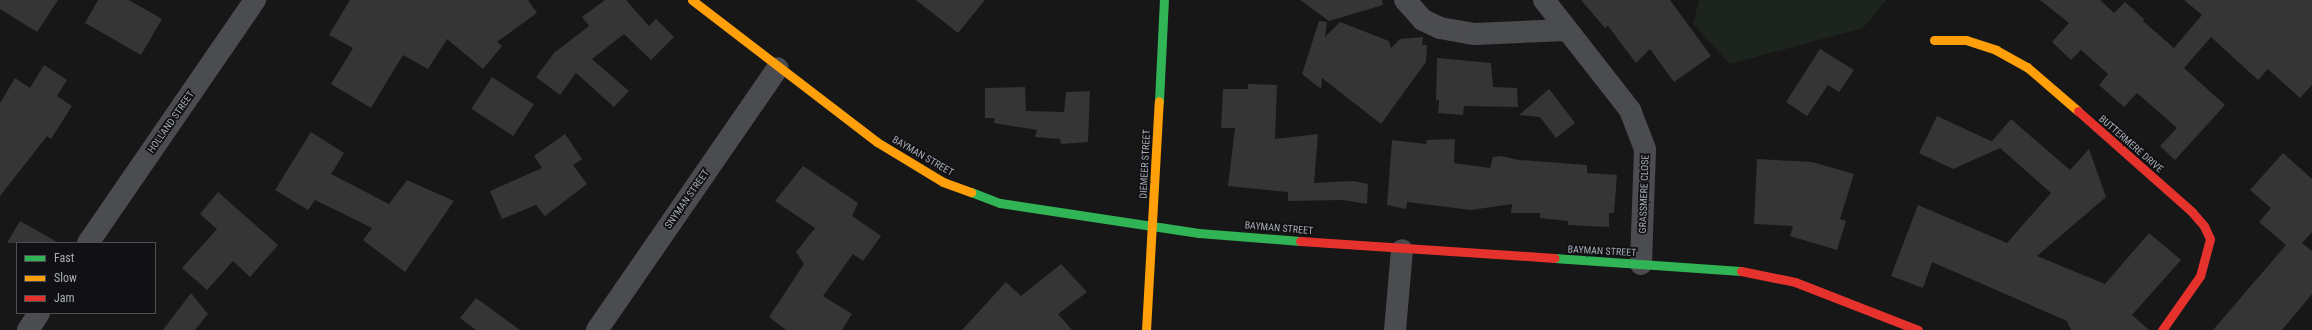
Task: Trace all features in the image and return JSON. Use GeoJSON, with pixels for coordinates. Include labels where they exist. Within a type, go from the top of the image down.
{"type":"FeatureCollection","features":[{"type":"Feature","properties":{"kind":"street","name":"HOLLAND STREET"},"geometry":{"type":"LineString","coordinates":[[89,242],[255,0]]}},
{"type":"Feature","properties":{"kind":"street","name":"BAYMAN STREET"},"geometry":{"type":"LineString","coordinates":[[692,0],[778,68],[877,142],[943,182],[1000,203],[1152,227],[1402,250],[1641,264],[1759,273],[1794,282],[1918,330]]}},
{"type":"Feature","properties":{"kind":"street","name":"DIEMEER STREET"},"geometry":{"type":"LineString","coordinates":[[1146,330],[1164,0]]}},
{"type":"Feature","properties":{"kind":"street"},"geometry":{"type":"LineString","coordinates":[[1405,0],[1423,20],[1440,28],[1474,34],[1567,30]]}},
{"type":"Feature","properties":{"kind":"street","name":"GRASSMERE CLOSE"},"geometry":{"type":"LineString","coordinates":[[1544,0],[1630,110],[1645,149],[1641,264]]}},
{"type":"Feature","properties":{"kind":"street","name":"BUTTERMERE DRIVE"},"geometry":{"type":"LineString","coordinates":[[1934,40],[1966,40],[1996,50],[2027,67],[2192,212],[2204,226],[2210,239],[2200,276],[2182,305],[2162,330]]}},
{"type":"Feature","properties":{"kind":"street","name":"SNYMAN STREET"},"geometry":{"type":"LineString","coordinates":[[597,330],[778,68]]}},
{"type":"Feature","properties":{"kind":"street"},"geometry":{"type":"LineString","coordinates":[[1395,330],[1402,250]]}},
{"type":"Feature","properties":{"kind":"street"},"geometry":{"type":"LineString","coordinates":[[28,330],[39,314]]}},
{"type":"Feature","properties":{"kind":"shaded area"},"geometry":{"type":"Polygon","coordinates":[[[1699,0],[1886,0],[1863,28],[1730,64],[1693,24],[1699,0]]]}},
{"type":"Feature","properties":{"kind":"building"},"geometry":{"type":"Polygon","coordinates":[[[0,0],[58,0],[37,32],[0,9],[0,0]]]}},
{"type":"Feature","properties":{"kind":"building"},"geometry":{"type":"Polygon","coordinates":[[[98,0],[129,0],[162,19],[141,55],[85,23],[98,0]]]}},
{"type":"Feature","properties":{"kind":"building"},"geometry":{"type":"Polygon","coordinates":[[[350,0],[528,0],[537,13],[497,42],[502,46],[483,69],[447,39],[428,69],[403,55],[371,108],[331,84],[353,48],[329,35],[350,0]]]}},
{"type":"Feature","properties":{"kind":"building"},"geometry":{"type":"Polygon","coordinates":[[[605,0],[626,0],[649,26],[656,19],[674,37],[651,60],[624,34],[592,59],[629,91],[614,107],[576,73],[560,95],[536,77],[554,53],[589,26],[582,17],[605,0]]]}},
{"type":"Feature","properties":{"kind":"building"},"geometry":{"type":"Polygon","coordinates":[[[916,0],[985,0],[958,33],[916,0]]]}},
{"type":"Feature","properties":{"kind":"building"},"geometry":{"type":"Polygon","coordinates":[[[1300,0],[1382,0],[1383,5],[1329,21],[1300,0]]]}},
{"type":"Feature","properties":{"kind":"building"},"geometry":{"type":"Polygon","coordinates":[[[1581,0],[1670,0],[1711,56],[1674,82],[1650,49],[1636,63],[1608,26],[1605,28],[1581,0]]]}},
{"type":"Feature","properties":{"kind":"building"},"geometry":{"type":"Polygon","coordinates":[[[2040,0],[2100,0],[2114,13],[2125,2],[2144,19],[2143,21],[2174,48],[2202,15],[2184,0],[2312,0],[2312,85],[2300,98],[2268,69],[2258,80],[2211,37],[2184,68],[2225,105],[2175,160],[2160,146],[2177,128],[2137,93],[2124,107],[2099,85],[2108,74],[2081,50],[2071,60],[2052,42],[2069,23],[2040,0]]]}},
{"type":"Feature","properties":{"kind":"building"},"geometry":{"type":"Polygon","coordinates":[[[1319,21],[1327,22],[1325,37],[1340,22],[1389,41],[1391,48],[1400,39],[1423,37],[1422,45],[1427,45],[1426,62],[1381,124],[1322,78],[1321,89],[1302,74],[1319,21]]]}},
{"type":"Feature","properties":{"kind":"building"},"geometry":{"type":"Polygon","coordinates":[[[1820,49],[1854,70],[1839,92],[1828,85],[1807,116],[1786,102],[1820,49]]]}},
{"type":"Feature","properties":{"kind":"building"},"geometry":{"type":"Polygon","coordinates":[[[1437,58],[1491,63],[1493,87],[1517,88],[1518,107],[1464,106],[1463,115],[1438,113],[1439,100],[1436,100],[1437,58]]]}},
{"type":"Feature","properties":{"kind":"building"},"geometry":{"type":"Polygon","coordinates":[[[44,65],[67,80],[57,96],[72,106],[51,139],[47,136],[0,196],[0,103],[15,78],[30,88],[44,65]]]}},
{"type":"Feature","properties":{"kind":"building"},"geometry":{"type":"Polygon","coordinates":[[[492,77],[534,104],[513,136],[471,109],[492,77]]]}},
{"type":"Feature","properties":{"kind":"building"},"geometry":{"type":"Polygon","coordinates":[[[1248,84],[1277,85],[1275,139],[1318,134],[1314,183],[1353,181],[1368,184],[1367,204],[1343,200],[1288,201],[1288,192],[1228,186],[1235,128],[1221,128],[1223,89],[1248,89],[1248,84]]]}},
{"type":"Feature","properties":{"kind":"building"},"geometry":{"type":"Polygon","coordinates":[[[1025,87],[1026,111],[1064,112],[1066,92],[1090,91],[1088,142],[1061,144],[1060,139],[1035,137],[1037,130],[994,123],[995,118],[985,118],[985,88],[1025,87]]]}},
{"type":"Feature","properties":{"kind":"building"},"geometry":{"type":"Polygon","coordinates":[[[1549,89],[1575,123],[1556,138],[1540,117],[1519,115],[1549,89]]]}},
{"type":"Feature","properties":{"kind":"building"},"geometry":{"type":"Polygon","coordinates":[[[1937,116],[1993,142],[1992,141],[2011,119],[2070,170],[2089,149],[2106,197],[2037,256],[2105,284],[2149,233],[2181,260],[2132,315],[2149,330],[2071,330],[2067,321],[1932,262],[1923,288],[1891,276],[1918,205],[2007,243],[2051,193],[2000,148],[1953,169],[1919,153],[1937,116]]]}},
{"type":"Feature","properties":{"kind":"building"},"geometry":{"type":"Polygon","coordinates":[[[311,132],[344,153],[331,174],[389,204],[407,180],[454,201],[405,272],[363,240],[372,228],[315,200],[308,210],[275,190],[311,132]]]}},
{"type":"Feature","properties":{"kind":"building"},"geometry":{"type":"Polygon","coordinates":[[[565,134],[582,159],[573,165],[587,184],[545,216],[536,205],[502,219],[490,191],[542,168],[534,156],[565,134]]]}},
{"type":"Feature","properties":{"kind":"building"},"geometry":{"type":"Polygon","coordinates":[[[1455,139],[1454,163],[1490,168],[1493,157],[1501,156],[1519,160],[1587,165],[1587,173],[1617,175],[1614,213],[1609,213],[1609,227],[1568,225],[1568,221],[1540,218],[1540,213],[1511,213],[1512,204],[1471,210],[1407,202],[1406,209],[1387,205],[1392,140],[1426,144],[1427,140],[1455,139]]]}},
{"type":"Feature","properties":{"kind":"building"},"geometry":{"type":"Polygon","coordinates":[[[2283,153],[2312,179],[2312,232],[2302,243],[2312,251],[2312,294],[2282,330],[2213,330],[2286,245],[2259,222],[2271,208],[2250,190],[2283,153]]]}},
{"type":"Feature","properties":{"kind":"building"},"geometry":{"type":"Polygon","coordinates":[[[1757,159],[1812,162],[1854,174],[1840,219],[1846,221],[1837,250],[1790,236],[1793,226],[1754,224],[1757,159]]]}},
{"type":"Feature","properties":{"kind":"building"},"geometry":{"type":"Polygon","coordinates":[[[803,166],[858,203],[852,216],[881,236],[863,261],[853,254],[823,296],[852,314],[842,330],[786,330],[769,317],[804,264],[796,252],[815,228],[775,201],[803,166]]]}},
{"type":"Feature","properties":{"kind":"building"},"geometry":{"type":"Polygon","coordinates":[[[218,192],[278,245],[250,277],[233,261],[207,290],[182,268],[217,229],[200,214],[218,192]]]}},
{"type":"Feature","properties":{"kind":"building"},"geometry":{"type":"Polygon","coordinates":[[[20,221],[57,242],[16,242],[7,243],[20,221]]]}},
{"type":"Feature","properties":{"kind":"building"},"geometry":{"type":"Polygon","coordinates":[[[1061,264],[1087,292],[1058,314],[1072,330],[962,330],[1006,282],[1021,296],[1061,264]]]}},
{"type":"Feature","properties":{"kind":"building"},"geometry":{"type":"Polygon","coordinates":[[[191,293],[208,314],[195,330],[163,330],[191,293]]]}},
{"type":"Feature","properties":{"kind":"building"},"geometry":{"type":"Polygon","coordinates":[[[476,298],[520,330],[476,330],[460,318],[476,298]]]}},
{"type":"Feature","properties":{"kind":"traffic: fast"},"geometry":{"type":"LineString","coordinates":[[1159,101],[1164,0]]}},
{"type":"Feature","properties":{"kind":"traffic: fast"},"geometry":{"type":"LineString","coordinates":[[971,192],[1000,203],[1199,233],[1300,241]]}},
{"type":"Feature","properties":{"kind":"traffic: fast"},"geometry":{"type":"LineString","coordinates":[[1554,258],[1741,271]]}},
{"type":"Feature","properties":{"kind":"traffic: slow"},"geometry":{"type":"LineString","coordinates":[[692,0],[877,142],[943,182],[971,192]]}},
{"type":"Feature","properties":{"kind":"traffic: slow"},"geometry":{"type":"LineString","coordinates":[[1934,40],[1966,40],[1996,50],[2027,67],[2078,111]]}},
{"type":"Feature","properties":{"kind":"traffic: slow"},"geometry":{"type":"LineString","coordinates":[[1146,330],[1159,101]]}},
{"type":"Feature","properties":{"kind":"traffic: jam"},"geometry":{"type":"LineString","coordinates":[[2078,111],[2192,212],[2204,226],[2210,239],[2200,276],[2162,330]]}},
{"type":"Feature","properties":{"kind":"traffic: jam"},"geometry":{"type":"LineString","coordinates":[[1300,241],[1554,258]]}},
{"type":"Feature","properties":{"kind":"traffic: jam"},"geometry":{"type":"LineString","coordinates":[[1741,271],[1795,282],[1918,330]]}}]}
